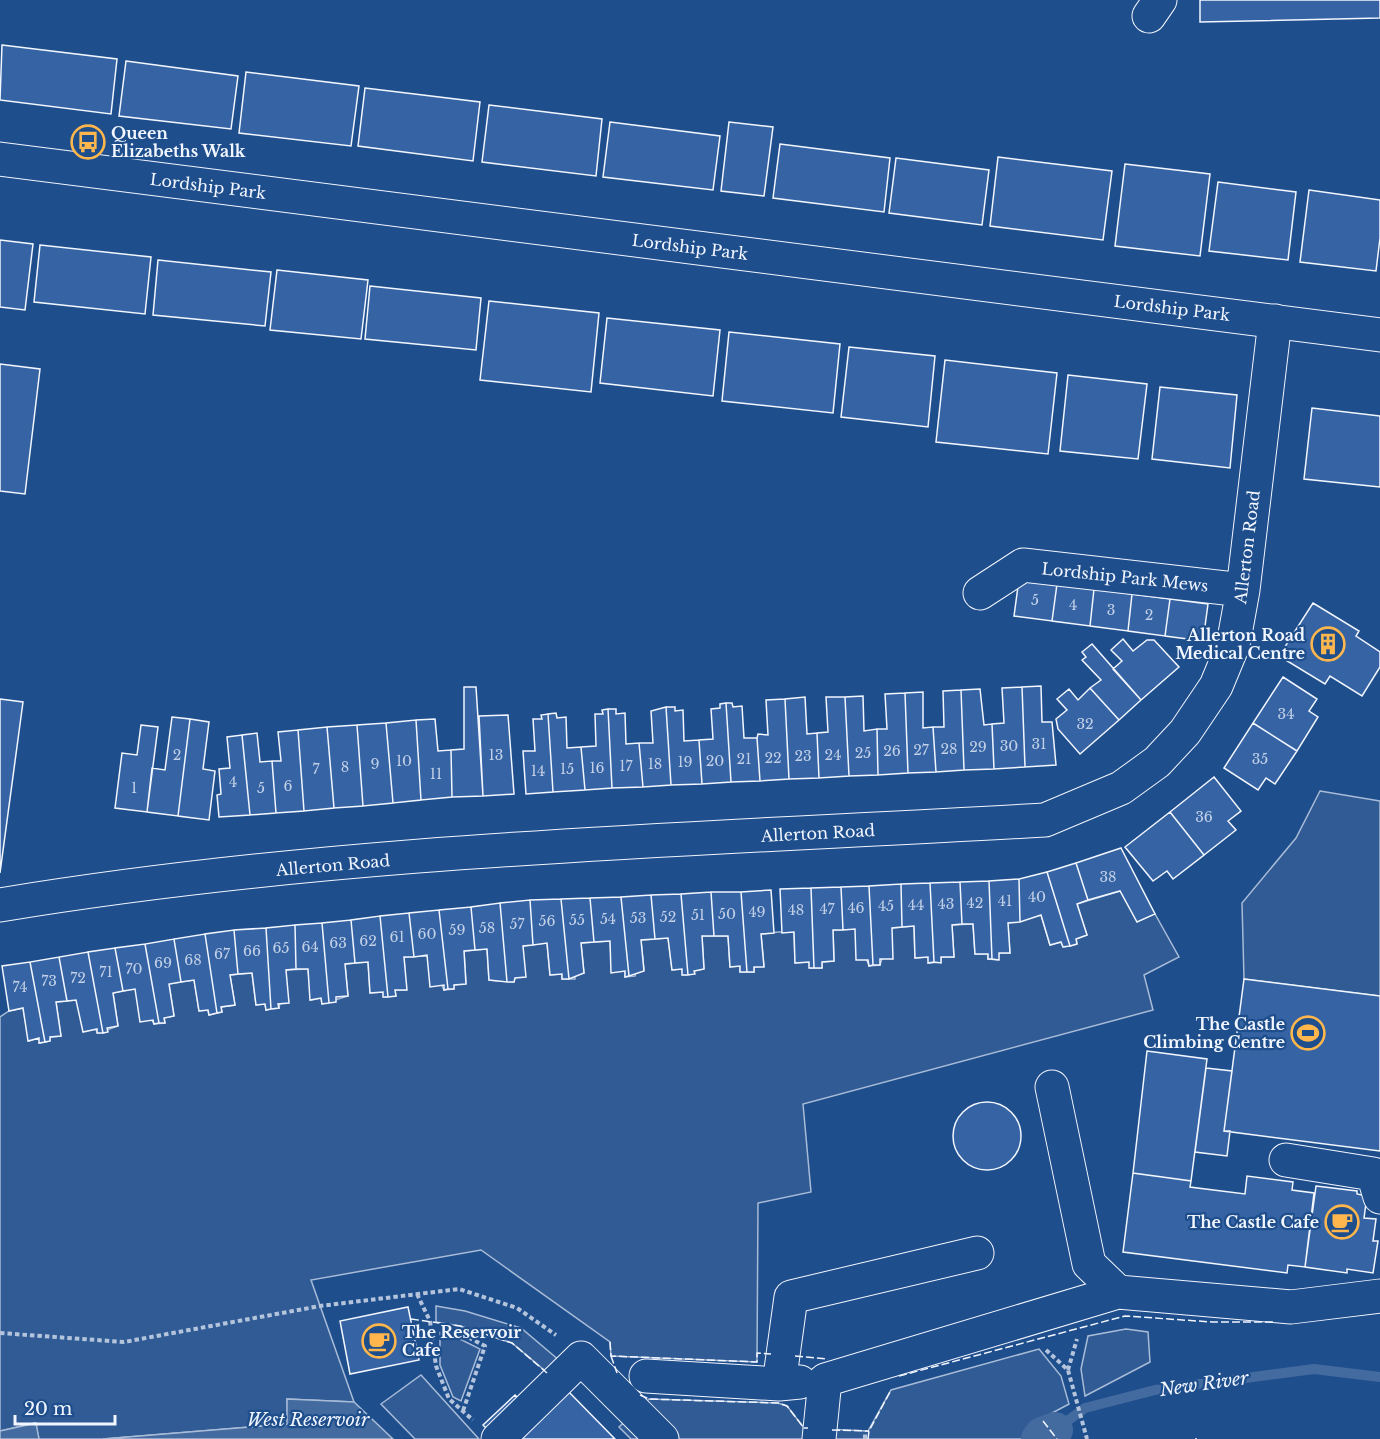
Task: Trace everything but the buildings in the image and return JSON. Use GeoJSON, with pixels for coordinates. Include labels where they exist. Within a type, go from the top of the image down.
{"type":"FeatureCollection","features":[{"type":"Feature","properties":{"kind":"street","name":"Lordship Park"},"geometry":{"type":"LineString","coordinates":[[0,159],[1380,335]]}},
{"type":"Feature","properties":{"kind":"street","name":"Allerton Road"},"geometry":{"type":"LineString","coordinates":[[0,905],[117,886],[432,856],[1045,820],[1121,788],[1157,762],[1185,732],[1216,686],[1233,645],[1243,590],[1275,321]]}},
{"type":"Feature","properties":{"kind":"street","name":"Lordship Park Mews"},"geometry":{"type":"LineString","coordinates":[[980,593],[1023,565],[1243,590]]}},
{"type":"Feature","properties":{"kind":"street"},"geometry":{"type":"LineString","coordinates":[[1052,1087],[1089,1264],[1118,1292]]}},
{"type":"Feature","properties":{"kind":"street"},"geometry":{"type":"LineString","coordinates":[[1286,1160],[1372,1174],[1380,1197]]}},
{"type":"Feature","properties":{"kind":"street"},"geometry":{"type":"LineString","coordinates":[[779,1384],[791,1297],[977,1253]]}},
{"type":"Feature","properties":{"kind":"street"},"geometry":{"type":"LineString","coordinates":[[646,1376],[779,1384],[825,1380],[1118,1292],[1291,1307],[1380,1296]]}},
{"type":"Feature","properties":{"kind":"street"},"geometry":{"type":"LineString","coordinates":[[489,1432],[580,1358],[662,1439]]}},
{"type":"Feature","properties":{"kind":"street"},"geometry":{"type":"LineString","coordinates":[[819,1439],[825,1380]]}},
{"type":"Feature","properties":{"kind":"path"},"geometry":{"type":"LineString","coordinates":[[0,1332],[124,1342],[320,1306],[459,1289],[516,1308],[558,1336],[580,1358]]}},
{"type":"Feature","properties":{"kind":"path"},"geometry":{"type":"LineString","coordinates":[[417,1294],[430,1321],[436,1366],[449,1399],[489,1432]]}},
{"type":"Feature","properties":{"kind":"path"},"geometry":{"type":"LineString","coordinates":[[432,1334],[460,1333],[485,1346],[463,1411]]}},
{"type":"Feature","properties":{"kind":"path"},"geometry":{"type":"LineString","coordinates":[[1078,1334],[1068,1370],[1087,1439]]}},
{"type":"Feature","properties":{"kind":"path"},"geometry":{"type":"LineString","coordinates":[[1040,1344],[1068,1370]]}},
{"type":"Feature","properties":{"kind":"path"},"geometry":{"type":"LineString","coordinates":[[865,1431],[865,1439]]}},
{"type":"Feature","properties":{"kind":"shaded area"},"geometry":{"type":"Polygon","coordinates":[[[1320,791],[1380,801],[1380,996],[1244,979],[1242,903],[1296,838],[1320,791]]]}},
{"type":"Feature","properties":{"kind":"shaded area"},"geometry":{"type":"Polygon","coordinates":[[[1120,891],[1155,914],[1179,957],[1144,975],[1153,1010],[803,1104],[811,1192],[758,1203],[757,1362],[611,1356],[610,1342],[481,1250],[311,1280],[354,1402],[287,1399],[288,1424],[103,1439],[39,1439],[35,1423],[0,1431],[0,1017],[9,1011],[23,1008],[29,1041],[39,1038],[40,1043],[50,1041],[50,1037],[61,1036],[56,1002],[76,1000],[98,1033],[118,1026],[113,993],[135,989],[154,1024],[165,1023],[164,1018],[174,1016],[169,984],[194,980],[199,1011],[208,1010],[209,1015],[222,1012],[221,1007],[235,1005],[230,975],[252,973],[256,1005],[265,1004],[266,1010],[279,1008],[286,970],[308,969],[311,1000],[321,998],[322,1004],[348,996],[345,964],[368,962],[370,993],[383,992],[384,997],[396,996],[395,990],[406,990],[404,957],[427,956],[444,990],[454,989],[454,985],[466,983],[464,951],[487,949],[489,980],[514,982],[523,946],[547,943],[550,975],[562,974],[562,979],[575,979],[575,974],[584,973],[581,943],[610,941],[612,972],[625,971],[625,977],[635,976],[636,972],[644,970],[641,940],[668,938],[672,970],[682,969],[683,975],[694,974],[694,971],[704,969],[702,936],[728,936],[730,967],[740,966],[740,972],[754,972],[754,967],[764,966],[761,934],[778,932],[794,932],[795,963],[809,962],[810,968],[822,968],[822,962],[834,961],[833,930],[855,929],[869,966],[880,965],[892,928],[914,926],[915,958],[928,957],[929,963],[941,962],[941,957],[954,957],[952,925],[973,924],[975,954],[988,954],[988,959],[998,960],[999,953],[1010,953],[1008,923],[1041,915],[1050,945],[1061,942],[1063,947],[1077,944],[1076,939],[1087,935],[1077,904],[1120,891]]]}},
{"type":"Feature","properties":{"kind":"shaded area"},"geometry":{"type":"Polygon","coordinates":[[[436,1306],[465,1311],[521,1328],[560,1361],[549,1374],[512,1343],[460,1326],[436,1322],[436,1306]]]}},
{"type":"Feature","properties":{"kind":"shaded area"},"geometry":{"type":"Polygon","coordinates":[[[1126,1329],[1148,1332],[1150,1362],[1085,1396],[1081,1369],[1088,1336],[1126,1329]]]}},
{"type":"Feature","properties":{"kind":"shaded area"},"geometry":{"type":"Polygon","coordinates":[[[440,1338],[458,1338],[480,1349],[461,1401],[453,1397],[440,1365],[440,1338]]]}},
{"type":"Feature","properties":{"kind":"shaded area"},"geometry":{"type":"Polygon","coordinates":[[[1039,1349],[1061,1376],[1069,1404],[1037,1421],[1023,1439],[631,1439],[619,1427],[649,1399],[778,1403],[787,1406],[804,1428],[868,1431],[891,1390],[1039,1349]]]}},
{"type":"Feature","properties":{"kind":"shaded area"},"geometry":{"type":"Polygon","coordinates":[[[421,1375],[479,1439],[415,1439],[381,1404],[421,1375]]]}},
{"type":"Feature","properties":{"kind":"water","name":"West Reservoir"},"geometry":{"type":"Polygon","coordinates":[[[287,1399],[354,1402],[393,1439],[103,1439],[287,1424],[287,1399]]]}},
{"type":"Feature","properties":{"kind":"water"},"geometry":{"type":"Polygon","coordinates":[[[36,1423],[39,1439],[0,1439],[0,1431],[36,1423]]]}},
{"type":"Feature","properties":{"kind":"waterway","name":"New River"},"geometry":{"type":"LineString","coordinates":[[1055,1430],[1085,1408],[1155,1390],[1314,1369],[1380,1377]]}},
{"type":"Feature","properties":{"kind":"waterway","name":"New River"},"geometry":{"type":"LineString","coordinates":[[1039,1439],[1042,1435],[1055,1430]]}},
{"type":"Feature","properties":{"kind":"fence"},"geometry":{"type":"LineString","coordinates":[[899,1376],[1125,1316],[1212,1322],[1276,1322]]}},
{"type":"Feature","properties":{"kind":"fence"},"geometry":{"type":"LineString","coordinates":[[411,1319],[460,1326],[512,1343],[547,1373]]}},
{"type":"Feature","properties":{"kind":"fence"},"geometry":{"type":"LineString","coordinates":[[610,1342],[611,1356],[757,1362],[757,1353],[771,1354]]}},
{"type":"Feature","properties":{"kind":"fence"},"geometry":{"type":"LineString","coordinates":[[611,1356],[617,1373]]}},
{"type":"Feature","properties":{"kind":"fence"},"geometry":{"type":"LineString","coordinates":[[795,1356],[828,1359]]}},
{"type":"Feature","properties":{"kind":"fence"},"geometry":{"type":"LineString","coordinates":[[868,1439],[869,1431],[891,1390]]}},
{"type":"Feature","properties":{"kind":"fence"},"geometry":{"type":"LineString","coordinates":[[640,1395],[649,1399],[778,1403],[787,1406],[804,1428],[808,1428]]}},
{"type":"Feature","properties":{"kind":"fence"},"geometry":{"type":"LineString","coordinates":[[1043,1421],[1057,1439]]}},
{"type":"Feature","properties":{"kind":"fence"},"geometry":{"type":"LineString","coordinates":[[832,1430],[869,1431]]}},
{"type":"Feature","properties":{"kind":"place","name":"Queen Elizabeths Walk"},"geometry":{"type":"Point","coordinates":[88,142]}},
{"type":"Feature","properties":{"kind":"place","name":"Allerton Road Medical Centre"},"geometry":{"type":"Point","coordinates":[1328,644]}},
{"type":"Feature","properties":{"kind":"place","name":"The Castle Climbing Centre"},"geometry":{"type":"Point","coordinates":[1308,1033]}},
{"type":"Feature","properties":{"kind":"place","name":"The Castle Cafe"},"geometry":{"type":"Point","coordinates":[1342,1222]}},
{"type":"Feature","properties":{"kind":"place","name":"The Reservoir Cafe"},"geometry":{"type":"Point","coordinates":[379,1341]}}]}
